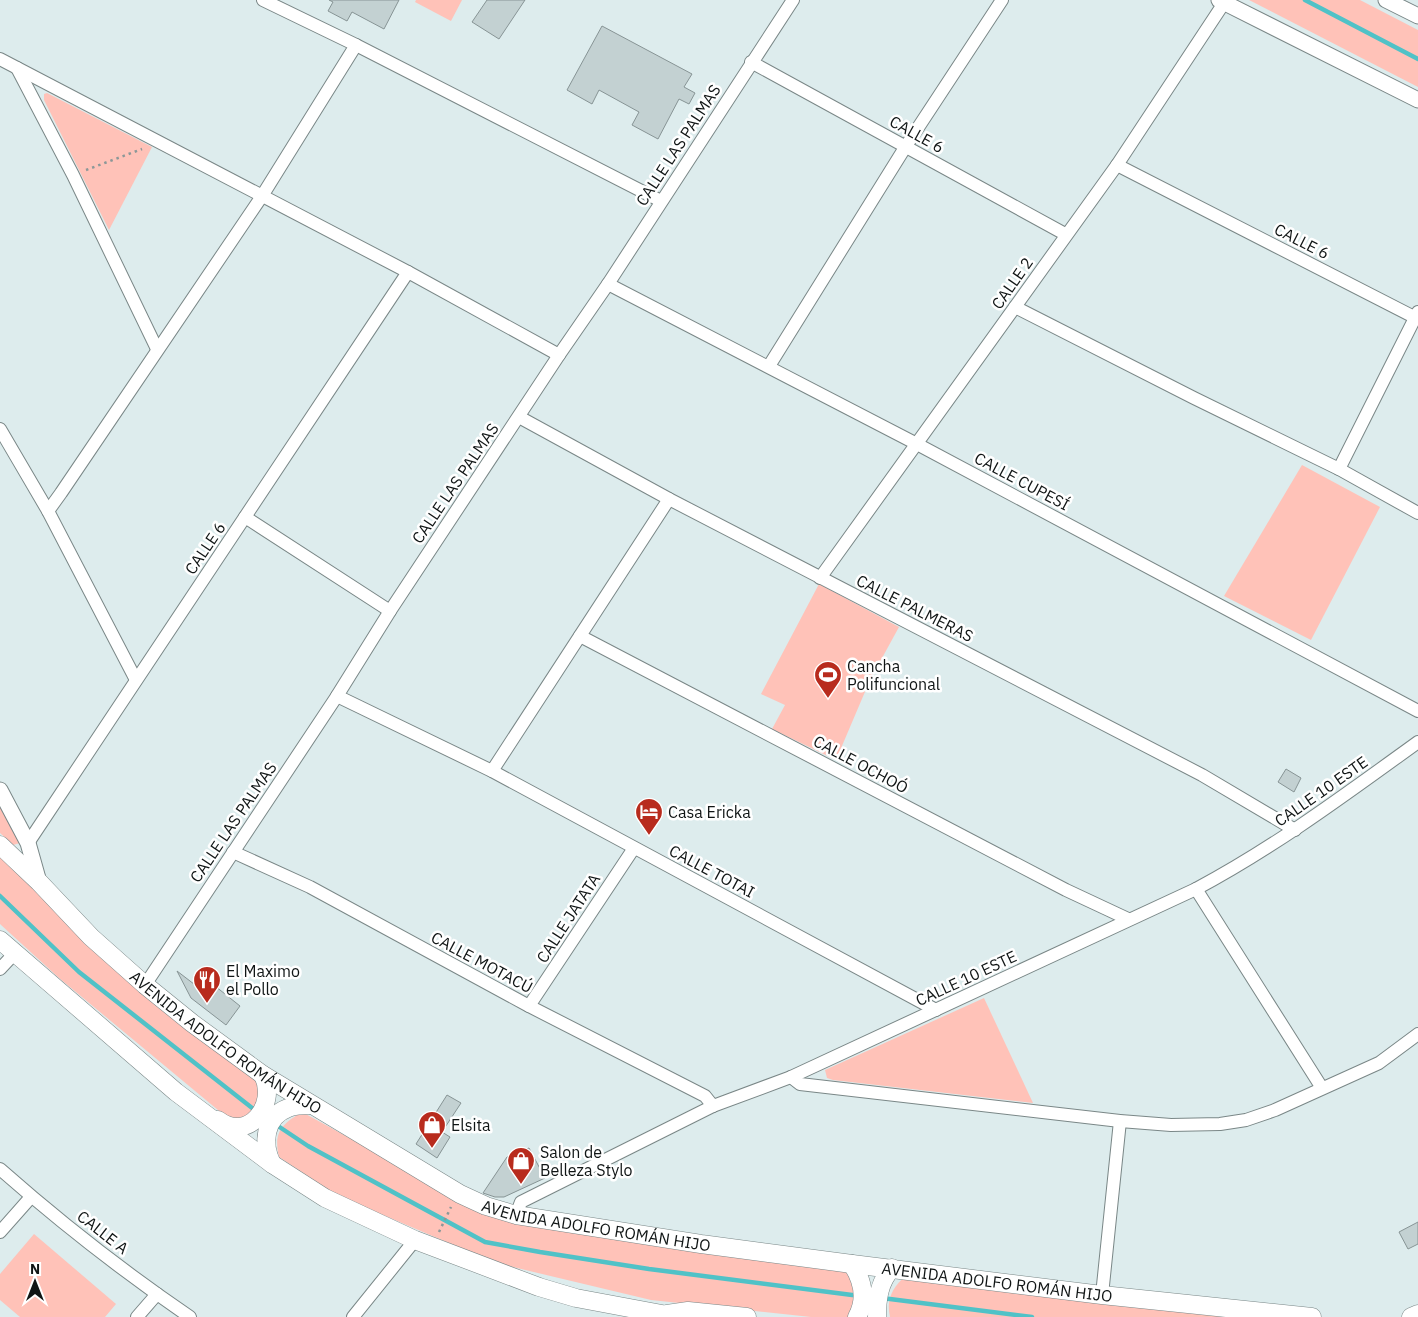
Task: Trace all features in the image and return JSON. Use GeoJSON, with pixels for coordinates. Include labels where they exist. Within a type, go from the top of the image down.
{"type":"FeatureCollection","features":[{"type":"Feature","properties":{"kind":"main road","name":"AVENIDA ADOLFO ROMÁN HIJO"},"geometry":{"type":"LineString","coordinates":[[0,845],[39,882],[91,937],[145,985],[265,1078],[306,1105],[460,1194],[486,1206],[516,1216],[855,1269],[1312,1317]]}},
{"type":"Feature","properties":{"kind":"main road"},"geometry":{"type":"LineString","coordinates":[[0,940],[176,1092],[325,1198],[415,1240],[539,1287],[576,1298],[670,1316],[688,1311],[747,1317]]}},
{"type":"Feature","properties":{"kind":"main road"},"geometry":{"type":"LineString","coordinates":[[176,1092],[192,1100],[221,1122],[232,1126],[244,1126],[257,1118],[266,1104],[268,1093],[265,1078]]}},
{"type":"Feature","properties":{"kind":"main road"},"geometry":{"type":"LineString","coordinates":[[269,1158],[265,1142],[266,1133],[273,1119],[282,1110],[306,1105]]}},
{"type":"Feature","properties":{"kind":"main road"},"geometry":{"type":"LineString","coordinates":[[855,1269],[863,1287],[863,1301],[858,1317]]}},
{"type":"Feature","properties":{"kind":"main road"},"geometry":{"type":"LineString","coordinates":[[878,1317],[877,1302],[888,1272]]}},
{"type":"Feature","properties":{"kind":"main road"},"geometry":{"type":"LineString","coordinates":[[1410,1317],[1418,1314]]}},
{"type":"Feature","properties":{"kind":"street"},"geometry":{"type":"LineString","coordinates":[[263,0],[356,45],[662,201]]}},
{"type":"Feature","properties":{"kind":"street","name":"CALLE LAS PALMAS"},"geometry":{"type":"LineString","coordinates":[[145,985],[337,696],[390,611],[608,284],[793,0]]}},
{"type":"Feature","properties":{"kind":"street"},"geometry":{"type":"LineString","coordinates":[[768,366],[906,146],[1002,0]]}},
{"type":"Feature","properties":{"kind":"street"},"geometry":{"type":"LineString","coordinates":[[1386,0],[1418,16]]}},
{"type":"Feature","properties":{"kind":"street"},"geometry":{"type":"LineString","coordinates":[[1222,1],[1418,100]]}},
{"type":"Feature","properties":{"kind":"street","name":"CALLE 2"},"geometry":{"type":"LineString","coordinates":[[820,578],[915,443],[1117,165],[1222,1]]}},
{"type":"Feature","properties":{"kind":"street"},"geometry":{"type":"LineString","coordinates":[[48,511],[262,196],[356,45]]}},
{"type":"Feature","properties":{"kind":"street"},"geometry":{"type":"LineString","coordinates":[[0,59],[408,272],[559,355]]}},
{"type":"Feature","properties":{"kind":"street","name":"CALLE 6"},"geometry":{"type":"LineString","coordinates":[[751,62],[1066,234]]}},
{"type":"Feature","properties":{"kind":"street"},"geometry":{"type":"LineString","coordinates":[[17,68],[73,175],[157,350]]}},
{"type":"Feature","properties":{"kind":"street","name":"CALLE 6"},"geometry":{"type":"LineString","coordinates":[[1117,165],[1417,316]]}},
{"type":"Feature","properties":{"kind":"street","name":"CALLE 6"},"geometry":{"type":"LineString","coordinates":[[28,843],[408,272]]}},
{"type":"Feature","properties":{"kind":"street","name":"CALLE CUPESÍ"},"geometry":{"type":"LineString","coordinates":[[608,284],[915,443],[1418,711]]}},
{"type":"Feature","properties":{"kind":"street"},"geometry":{"type":"LineString","coordinates":[[1015,306],[1194,398],[1339,469],[1418,513]]}},
{"type":"Feature","properties":{"kind":"street"},"geometry":{"type":"LineString","coordinates":[[1339,469],[1417,316]]}},
{"type":"Feature","properties":{"kind":"street","name":"CALLE PALMERAS"},"geometry":{"type":"LineString","coordinates":[[519,417],[669,499],[1202,775],[1295,830]]}},
{"type":"Feature","properties":{"kind":"street"},"geometry":{"type":"LineString","coordinates":[[0,429],[48,511],[136,680]]}},
{"type":"Feature","properties":{"kind":"street"},"geometry":{"type":"LineString","coordinates":[[492,771],[669,499]]}},
{"type":"Feature","properties":{"kind":"street"},"geometry":{"type":"LineString","coordinates":[[245,517],[390,611]]}},
{"type":"Feature","properties":{"kind":"street","name":"CALLE OCHOÓ"},"geometry":{"type":"LineString","coordinates":[[580,636],[1066,890],[1128,920]]}},
{"type":"Feature","properties":{"kind":"street","name":"CALLE TOTAI"},"geometry":{"type":"LineString","coordinates":[[337,696],[492,771],[936,1010]]}},
{"type":"Feature","properties":{"kind":"street","name":"CALLE 10 ESTE"},"geometry":{"type":"LineString","coordinates":[[516,1216],[521,1202],[713,1106],[791,1077],[1196,889],[1228,872],[1295,830],[1418,742]]}},
{"type":"Feature","properties":{"kind":"street"},"geometry":{"type":"LineString","coordinates":[[0,790],[28,843],[39,882]]}},
{"type":"Feature","properties":{"kind":"street","name":"CALLE JATATA"},"geometry":{"type":"LineString","coordinates":[[530,1006],[634,848]]}},
{"type":"Feature","properties":{"kind":"street","name":"CALLE MOTACÚ"},"geometry":{"type":"LineString","coordinates":[[233,852],[310,887],[530,1006],[705,1096],[713,1106]]}},
{"type":"Feature","properties":{"kind":"street"},"geometry":{"type":"LineString","coordinates":[[1196,889],[1322,1088]]}},
{"type":"Feature","properties":{"kind":"street"},"geometry":{"type":"LineString","coordinates":[[0,969],[14,954]]}},
{"type":"Feature","properties":{"kind":"street"},"geometry":{"type":"LineString","coordinates":[[791,1077],[800,1084],[1120,1121],[1171,1125],[1220,1124],[1246,1120],[1275,1110],[1379,1063],[1418,1034]]}},
{"type":"Feature","properties":{"kind":"street"},"geometry":{"type":"LineString","coordinates":[[1102,1294],[1120,1121]]}},
{"type":"Feature","properties":{"kind":"street","name":"CALLE A"},"geometry":{"type":"LineString","coordinates":[[0,1169],[31,1197],[157,1294],[190,1317]]}},
{"type":"Feature","properties":{"kind":"street"},"geometry":{"type":"LineString","coordinates":[[0,1232],[31,1197]]}},
{"type":"Feature","properties":{"kind":"street"},"geometry":{"type":"LineString","coordinates":[[353,1317],[415,1240]]}},
{"type":"Feature","properties":{"kind":"street"},"geometry":{"type":"LineString","coordinates":[[137,1317],[157,1294]]}},
{"type":"Feature","properties":{"kind":"path"},"geometry":{"type":"LineString","coordinates":[[73,175],[159,142]]}},
{"type":"Feature","properties":{"kind":"path"},"geometry":{"type":"LineString","coordinates":[[440,1230],[451,1207]]}},
{"type":"Feature","properties":{"kind":"shaded area"},"geometry":{"type":"Polygon","coordinates":[[[416,0],[462,0],[451,21],[415,2],[416,0]]]}},
{"type":"Feature","properties":{"kind":"shaded area"},"geometry":{"type":"Polygon","coordinates":[[[1249,0],[1360,0],[1418,30],[1418,87],[1249,0]]]}},
{"type":"Feature","properties":{"kind":"shaded area"},"geometry":{"type":"Polygon","coordinates":[[[47,93],[152,147],[109,230],[44,100],[44,94],[47,93]]]}},
{"type":"Feature","properties":{"kind":"shaded area"},"geometry":{"type":"Polygon","coordinates":[[[1302,465],[1380,507],[1311,640],[1224,596],[1302,465]]]}},
{"type":"Feature","properties":{"kind":"shaded area"},"geometry":{"type":"Polygon","coordinates":[[[819,584],[899,627],[870,680],[836,760],[772,729],[785,705],[761,694],[819,584]]]}},
{"type":"Feature","properties":{"kind":"shaded area"},"geometry":{"type":"Polygon","coordinates":[[[0,805],[20,843],[13,845],[0,833],[0,805]]]}},
{"type":"Feature","properties":{"kind":"shaded area"},"geometry":{"type":"Polygon","coordinates":[[[0,843],[265,1084],[254,1116],[230,1120],[59,978],[0,924],[0,843]]]}},
{"type":"Feature","properties":{"kind":"shaded area"},"geometry":{"type":"Polygon","coordinates":[[[984,998],[1033,1103],[827,1078],[825,1070],[984,998]]]}},
{"type":"Feature","properties":{"kind":"shaded area"},"geometry":{"type":"Polygon","coordinates":[[[302,1112],[459,1198],[851,1270],[857,1281],[851,1317],[811,1317],[651,1300],[496,1263],[336,1195],[279,1157],[277,1148],[278,1135],[284,1125],[302,1112]]]}},
{"type":"Feature","properties":{"kind":"shaded area"},"geometry":{"type":"Polygon","coordinates":[[[34,1234],[116,1304],[105,1317],[20,1317],[0,1300],[0,1274],[34,1234]]]}},
{"type":"Feature","properties":{"kind":"shaded area"},"geometry":{"type":"Polygon","coordinates":[[[906,1276],[1264,1317],[890,1317],[889,1305],[891,1294],[906,1276]]]}},
{"type":"Feature","properties":{"kind":"building"},"geometry":{"type":"Polygon","coordinates":[[[329,0],[399,0],[384,29],[352,12],[347,21],[328,11],[333,2],[329,0]]]}},
{"type":"Feature","properties":{"kind":"building"},"geometry":{"type":"Polygon","coordinates":[[[487,0],[525,0],[499,39],[472,22],[487,0]]]}},
{"type":"Feature","properties":{"kind":"building"},"geometry":{"type":"Polygon","coordinates":[[[602,26],[692,74],[684,87],[695,93],[689,104],[679,99],[658,139],[632,125],[639,112],[599,90],[592,104],[567,90],[602,26]]]}},
{"type":"Feature","properties":{"kind":"building"},"geometry":{"type":"Polygon","coordinates":[[[1286,769],[1301,778],[1294,792],[1278,782],[1286,769]]]}},
{"type":"Feature","properties":{"kind":"building"},"geometry":{"type":"Polygon","coordinates":[[[177,971],[203,991],[210,982],[240,1006],[226,1025],[191,998],[177,971]]]}},
{"type":"Feature","properties":{"kind":"building"},"geometry":{"type":"Polygon","coordinates":[[[447,1095],[461,1103],[442,1132],[450,1137],[437,1158],[416,1144],[447,1095]]]}},
{"type":"Feature","properties":{"kind":"building"},"geometry":{"type":"Polygon","coordinates":[[[529,1148],[545,1178],[504,1197],[495,1197],[483,1193],[507,1157],[529,1148]]]}},
{"type":"Feature","properties":{"kind":"building"},"geometry":{"type":"Polygon","coordinates":[[[1418,1222],[1418,1244],[1408,1249],[1399,1232],[1418,1222]]]}},
{"type":"Feature","properties":{"kind":"waterway"},"geometry":{"type":"LineString","coordinates":[[1305,0],[1418,59]]}},
{"type":"Feature","properties":{"kind":"waterway"},"geometry":{"type":"LineString","coordinates":[[0,896],[79,972],[256,1111]]}},
{"type":"Feature","properties":{"kind":"waterway"},"geometry":{"type":"LineString","coordinates":[[275,1124],[308,1146],[485,1242],[649,1269],[860,1296]]}},
{"type":"Feature","properties":{"kind":"waterway"},"geometry":{"type":"LineString","coordinates":[[882,1298],[1032,1317]]}},
{"type":"Feature","properties":{"kind":"place","name":"Cancha Polifuncional"},"geometry":{"type":"Point","coordinates":[828,699]}},
{"type":"Feature","properties":{"kind":"place","name":"Casa Ericka"},"geometry":{"type":"Point","coordinates":[649,836]}},
{"type":"Feature","properties":{"kind":"place","name":"El Maximo el Pollo"},"geometry":{"type":"Point","coordinates":[207,1004]}},
{"type":"Feature","properties":{"kind":"place","name":"Elsita"},"geometry":{"type":"Point","coordinates":[432,1149]}},
{"type":"Feature","properties":{"kind":"place","name":"Salon de Belleza Stylo"},"geometry":{"type":"Point","coordinates":[521,1185]}}]}
